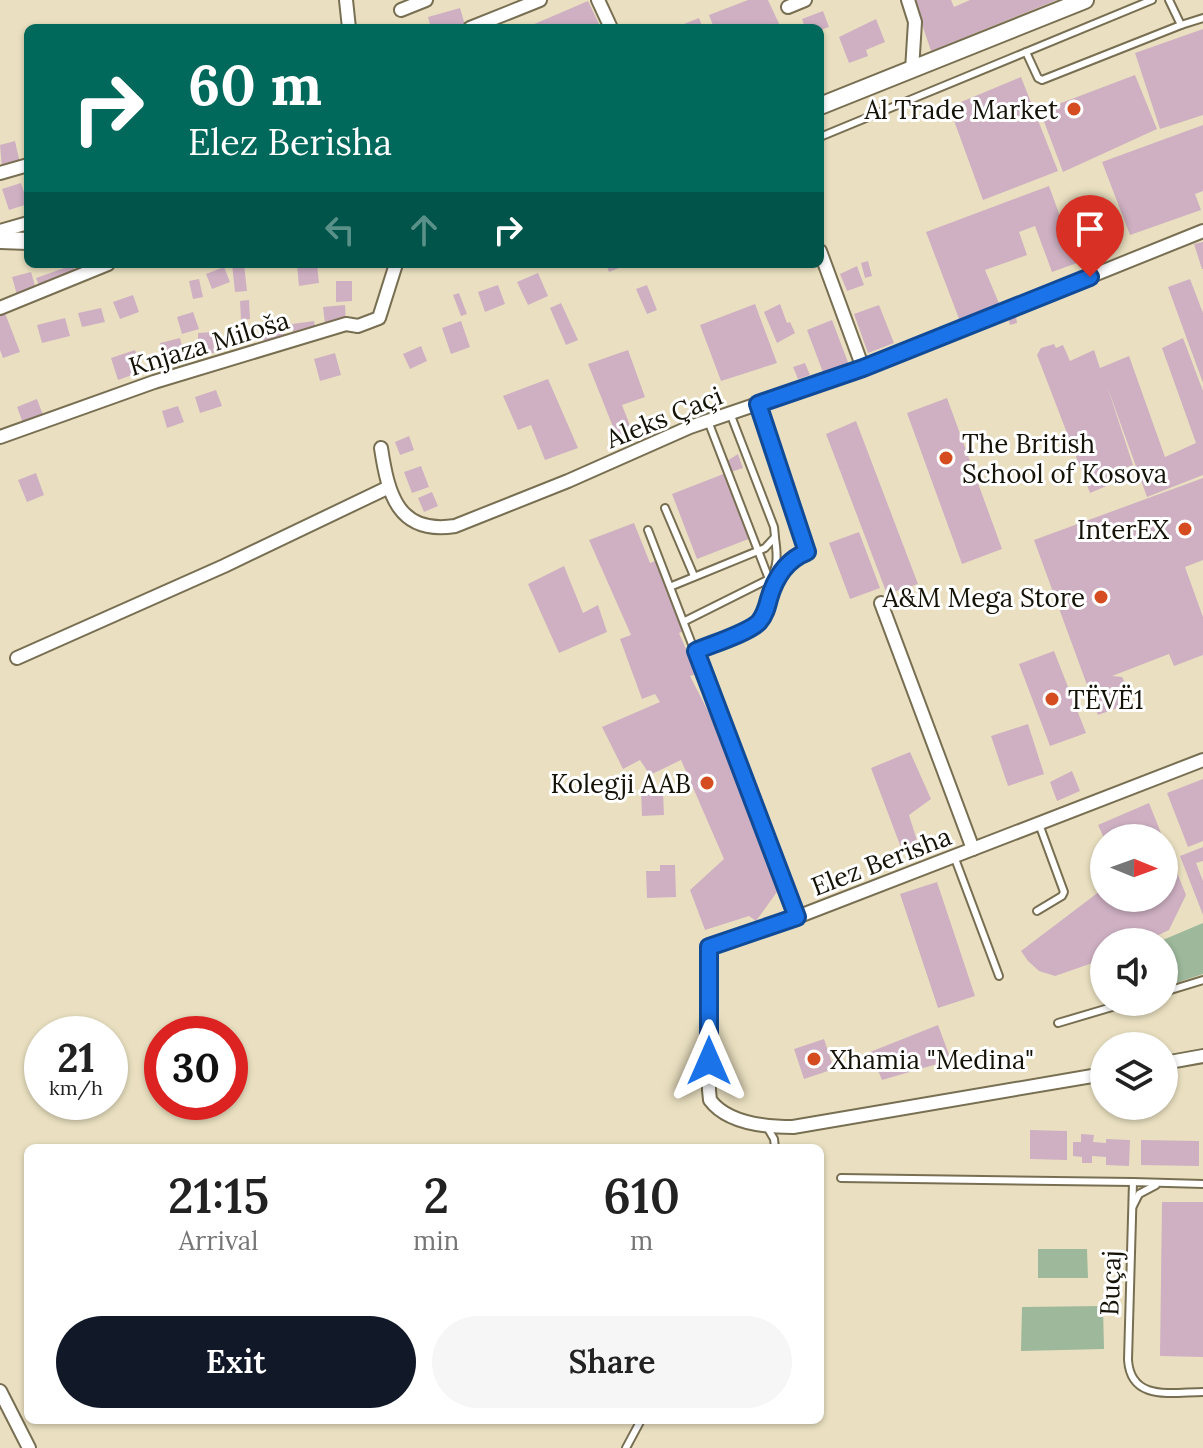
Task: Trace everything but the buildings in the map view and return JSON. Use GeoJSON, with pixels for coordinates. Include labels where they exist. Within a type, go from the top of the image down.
{"type":"FeatureCollection","features":[{"type":"Feature","properties":{"kind":"street"},"geometry":{"type":"LineString","coordinates":[[346,0],[349,24]]}},
{"type":"Feature","properties":{"kind":"street"},"geometry":{"type":"LineString","coordinates":[[401,10],[426,0]]}},
{"type":"Feature","properties":{"kind":"street"},"geometry":{"type":"LineString","coordinates":[[480,24],[540,0]]}},
{"type":"Feature","properties":{"kind":"street"},"geometry":{"type":"LineString","coordinates":[[788,7],[805,0]]}},
{"type":"Feature","properties":{"kind":"street"},"geometry":{"type":"LineString","coordinates":[[908,0],[915,22],[912,70]]}},
{"type":"Feature","properties":{"kind":"street"},"geometry":{"type":"LineString","coordinates":[[824,104],[1085,0]]}},
{"type":"Feature","properties":{"kind":"street"},"geometry":{"type":"LineString","coordinates":[[603,2],[610,24]]}},
{"type":"Feature","properties":{"kind":"street"},"geometry":{"type":"LineString","coordinates":[[0,173],[24,166]]}},
{"type":"Feature","properties":{"kind":"street"},"geometry":{"type":"LineString","coordinates":[[0,231],[24,224]]}},
{"type":"Feature","properties":{"kind":"street","name":"Aleks Çaçi"},"geometry":{"type":"LineString","coordinates":[[387,488],[395,506],[419,523],[435,529],[455,526],[708,421],[863,368],[1203,231]]}},
{"type":"Feature","properties":{"kind":"street"},"geometry":{"type":"LineString","coordinates":[[0,240],[24,241]]}},
{"type":"Feature","properties":{"kind":"street"},"geometry":{"type":"LineString","coordinates":[[824,262],[863,368]]}},
{"type":"Feature","properties":{"kind":"street"},"geometry":{"type":"LineString","coordinates":[[0,308],[98,268]]}},
{"type":"Feature","properties":{"kind":"street","name":"Knjaza Miloša"},"geometry":{"type":"LineString","coordinates":[[0,437],[154,382],[346,324],[358,326],[379,318],[395,268]]}},
{"type":"Feature","properties":{"kind":"street"},"geometry":{"type":"LineString","coordinates":[[17,658],[224,566],[387,488],[381,448]]}},
{"type":"Feature","properties":{"kind":"street"},"geometry":{"type":"LineString","coordinates":[[881,603],[973,849]]}},
{"type":"Feature","properties":{"kind":"street","name":"Elez Berisha"},"geometry":{"type":"LineString","coordinates":[[767,1127],[725,1114],[710,1100],[709,947],[797,917],[1203,760]]}},
{"type":"Feature","properties":{"kind":"street"},"geometry":{"type":"LineString","coordinates":[[1178,1060],[1203,1056]]}},
{"type":"Feature","properties":{"kind":"street"},"geometry":{"type":"LineString","coordinates":[[767,1127],[828,1122],[1090,1076]]}},
{"type":"Feature","properties":{"kind":"street"},"geometry":{"type":"LineString","coordinates":[[0,1391],[29,1448]]}},
{"type":"Feature","properties":{"kind":"lane"},"geometry":{"type":"LineString","coordinates":[[824,135],[1152,0]]}},
{"type":"Feature","properties":{"kind":"lane"},"geometry":{"type":"LineString","coordinates":[[1169,0],[1181,25]]}},
{"type":"Feature","properties":{"kind":"lane"},"geometry":{"type":"LineString","coordinates":[[1026,52],[1038,78],[1042,80],[1203,18]]}},
{"type":"Feature","properties":{"kind":"lane"},"geometry":{"type":"LineString","coordinates":[[696,651],[758,624],[786,564],[807,552],[758,404]]}},
{"type":"Feature","properties":{"kind":"lane"},"geometry":{"type":"LineString","coordinates":[[685,621],[769,579],[776,563],[774,527],[730,413]]}},
{"type":"Feature","properties":{"kind":"lane"},"geometry":{"type":"LineString","coordinates":[[708,421],[769,579],[770,595]]}},
{"type":"Feature","properties":{"kind":"lane"},"geometry":{"type":"LineString","coordinates":[[665,508],[694,576]]}},
{"type":"Feature","properties":{"kind":"lane"},"geometry":{"type":"LineString","coordinates":[[648,530],[797,917]]}},
{"type":"Feature","properties":{"kind":"lane"},"geometry":{"type":"LineString","coordinates":[[672,586],[765,548],[775,537]]}},
{"type":"Feature","properties":{"kind":"lane"},"geometry":{"type":"LineString","coordinates":[[1037,911],[1062,896],[1064,890],[1039,824]]}},
{"type":"Feature","properties":{"kind":"lane"},"geometry":{"type":"LineString","coordinates":[[954,856],[999,976]]}},
{"type":"Feature","properties":{"kind":"lane"},"geometry":{"type":"LineString","coordinates":[[1178,988],[1203,980]]}},
{"type":"Feature","properties":{"kind":"lane"},"geometry":{"type":"LineString","coordinates":[[1058,1023],[1090,1014]]}},
{"type":"Feature","properties":{"kind":"lane"},"geometry":{"type":"LineString","coordinates":[[767,1127],[775,1144]]}},
{"type":"Feature","properties":{"kind":"lane"},"geometry":{"type":"LineString","coordinates":[[841,1178],[1203,1184]]}},
{"type":"Feature","properties":{"kind":"lane","name":"Buçaj"},"geometry":{"type":"LineString","coordinates":[[1133,1182],[1128,1360],[1131,1377],[1149,1391],[1203,1392]]}},
{"type":"Feature","properties":{"kind":"lane"},"geometry":{"type":"LineString","coordinates":[[1132,1209],[1139,1194],[1164,1183]]}},
{"type":"Feature","properties":{"kind":"lane"},"geometry":{"type":"LineString","coordinates":[[626,1448],[639,1424]]}},
{"type":"Feature","properties":{"kind":"green space"},"geometry":{"type":"Polygon","coordinates":[[[1203,923],[1203,974],[1178,982],[1178,934],[1203,923]]]}},
{"type":"Feature","properties":{"kind":"green space"},"geometry":{"type":"Polygon","coordinates":[[[1038,1249],[1087,1249],[1088,1278],[1038,1278],[1038,1249]]]}},
{"type":"Feature","properties":{"kind":"green space"},"geometry":{"type":"Polygon","coordinates":[[[1103,1306],[1104,1349],[1021,1351],[1022,1307],[1103,1306]]]}},
{"type":"Feature","properties":{"kind":"place","name":"Al Trade Market"},"geometry":{"type":"Point","coordinates":[1074,109]}},
{"type":"Feature","properties":{"kind":"place","name":"The British School of Kosova"},"geometry":{"type":"Point","coordinates":[946,458]}},
{"type":"Feature","properties":{"kind":"place","name":"InterEX"},"geometry":{"type":"Point","coordinates":[1185,529]}},
{"type":"Feature","properties":{"kind":"place","name":"A&M Mega Store"},"geometry":{"type":"Point","coordinates":[1101,597]}},
{"type":"Feature","properties":{"kind":"place","name":"TËVË1"},"geometry":{"type":"Point","coordinates":[1052,699]}},
{"type":"Feature","properties":{"kind":"place","name":"Kolegji AAB"},"geometry":{"type":"Point","coordinates":[707,783]}},
{"type":"Feature","properties":{"kind":"place","name":"Xhamia \"Medina\""},"geometry":{"type":"Point","coordinates":[814,1059]}},
{"type":"Feature","properties":{"kind":"route"},"geometry":{"type":"LineString","coordinates":[[709,1061],[709,947],[797,917],[696,651],[758,624],[786,564],[807,552],[758,404],[863,368],[1090,277]]}}]}
